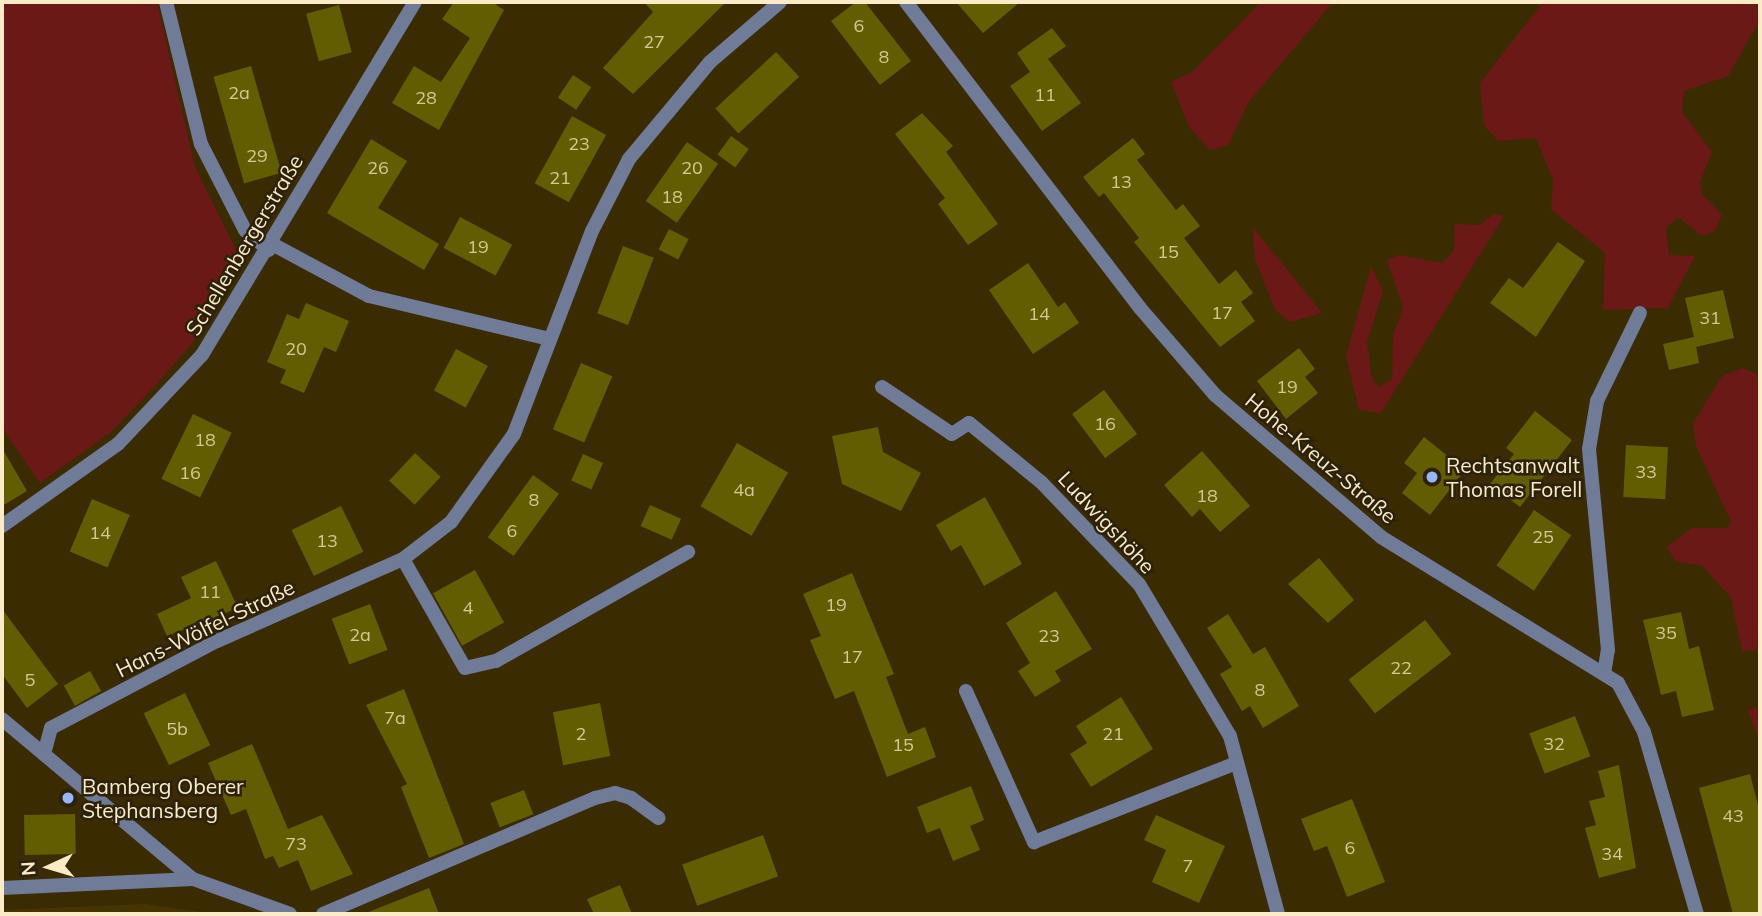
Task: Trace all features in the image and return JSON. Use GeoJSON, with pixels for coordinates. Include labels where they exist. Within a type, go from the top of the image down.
{"type":"FeatureCollection","features":[{"type":"Feature","properties":{"kind":"street"},"geometry":{"type":"LineString","coordinates":[[166,2],[201,144],[245,230],[270,247],[369,296],[550,339]]}},
{"type":"Feature","properties":{"kind":"street","name":"Schellenbergerstraße"},"geometry":{"type":"LineString","coordinates":[[2,526],[118,444],[173,389],[270,247],[415,2]]}},
{"type":"Feature","properties":{"kind":"street","name":"Hans-Wölfel-Straße"},"geometry":{"type":"LineString","coordinates":[[44,754],[51,728],[217,642],[403,559],[430,542],[484,482],[514,434],[592,231],[629,159],[710,62],[780,2]]}},
{"type":"Feature","properties":{"kind":"street","name":"Hohe-Kreuz-Straße"},"geometry":{"type":"LineString","coordinates":[[906,2],[1140,308],[1215,395],[1381,537],[1618,683],[1644,732],[1697,914]]}},
{"type":"Feature","properties":{"kind":"street"},"geometry":{"type":"LineString","coordinates":[[1604,674],[1608,650],[1589,449],[1597,401],[1640,313]]}},
{"type":"Feature","properties":{"kind":"street","name":"Ludwigshöhe"},"geometry":{"type":"LineString","coordinates":[[882,387],[952,434],[969,423],[1096,536],[1179,644],[1214,703],[1237,763],[1278,914]]}},
{"type":"Feature","properties":{"kind":"street"},"geometry":{"type":"LineString","coordinates":[[403,559],[465,668],[496,662],[688,552]]}},
{"type":"Feature","properties":{"kind":"street"},"geometry":{"type":"LineString","coordinates":[[966,691],[1034,842],[1237,763]]}},
{"type":"Feature","properties":{"kind":"street"},"geometry":{"type":"LineString","coordinates":[[2,719],[193,879],[290,914]]}},
{"type":"Feature","properties":{"kind":"street"},"geometry":{"type":"LineString","coordinates":[[323,914],[595,798],[615,793],[631,797],[659,818]]}},
{"type":"Feature","properties":{"kind":"street"},"geometry":{"type":"LineString","coordinates":[[2,888],[193,879]]}},
{"type":"Feature","properties":{"kind":"shaded area"},"geometry":{"type":"Polygon","coordinates":[[[2,2],[157,2],[195,167],[242,262],[193,342],[157,384],[111,432],[40,483],[2,428],[2,2]]]}},
{"type":"Feature","properties":{"kind":"shaded area"},"geometry":{"type":"Polygon","coordinates":[[[1261,2],[1333,2],[1248,103],[1228,145],[1210,150],[1189,127],[1171,82],[1192,72],[1261,2]]]}},
{"type":"Feature","properties":{"kind":"shaded area"},"geometry":{"type":"Polygon","coordinates":[[[1543,2],[1760,2],[1760,20],[1728,76],[1684,91],[1682,112],[1712,152],[1700,182],[1702,194],[1722,215],[1715,231],[1702,236],[1678,217],[1666,228],[1669,255],[1695,256],[1668,308],[1603,310],[1605,253],[1551,209],[1553,180],[1536,138],[1498,141],[1484,125],[1480,83],[1543,2]]]}},
{"type":"Feature","properties":{"kind":"shaded area"},"geometry":{"type":"Polygon","coordinates":[[[1494,214],[1504,216],[1381,413],[1359,410],[1346,356],[1371,266],[1383,291],[1367,342],[1372,379],[1379,387],[1392,379],[1393,335],[1403,308],[1387,260],[1399,255],[1442,263],[1454,251],[1455,224],[1479,225],[1494,214]]]}},
{"type":"Feature","properties":{"kind":"shaded area"},"geometry":{"type":"Polygon","coordinates":[[[1252,227],[1322,313],[1290,322],[1275,310],[1255,259],[1252,227]]]}},
{"type":"Feature","properties":{"kind":"shaded area"},"geometry":{"type":"Polygon","coordinates":[[[1742,368],[1760,375],[1760,650],[1742,651],[1731,598],[1702,565],[1676,562],[1667,547],[1692,528],[1727,528],[1731,522],[1696,446],[1693,423],[1722,376],[1742,368]]]}},
{"type":"Feature","properties":{"kind":"shaded area"},"geometry":{"type":"Polygon","coordinates":[[[1760,706],[1760,743],[1748,710],[1760,706]]]}},
{"type":"Feature","properties":{"kind":"shaded area"},"geometry":{"type":"Polygon","coordinates":[[[145,904],[215,914],[2,914],[2,910],[145,904]]]}},
{"type":"Feature","properties":{"kind":"building"},"geometry":{"type":"Polygon","coordinates":[[[454,2],[492,2],[504,10],[439,130],[392,103],[414,66],[441,82],[470,38],[442,19],[454,2]]]}},
{"type":"Feature","properties":{"kind":"building"},"geometry":{"type":"Polygon","coordinates":[[[644,2],[726,2],[633,94],[603,68],[653,12],[644,2]]]}},
{"type":"Feature","properties":{"kind":"building"},"geometry":{"type":"Polygon","coordinates":[[[856,2],[865,2],[911,61],[880,85],[831,21],[856,2]]]}},
{"type":"Feature","properties":{"kind":"building"},"geometry":{"type":"Polygon","coordinates":[[[956,2],[1020,2],[983,33],[956,2]]]}},
{"type":"Feature","properties":{"kind":"building"},"geometry":{"type":"Polygon","coordinates":[[[339,5],[352,52],[319,61],[306,14],[339,5]]]}},
{"type":"Feature","properties":{"kind":"building"},"geometry":{"type":"Polygon","coordinates":[[[1052,28],[1066,46],[1048,59],[1081,103],[1042,131],[1010,86],[1030,72],[1017,53],[1052,28]]]}},
{"type":"Feature","properties":{"kind":"building"},"geometry":{"type":"Polygon","coordinates":[[[776,52],[799,77],[738,133],[715,109],[776,52]]]}},
{"type":"Feature","properties":{"kind":"building"},"geometry":{"type":"Polygon","coordinates":[[[251,66],[282,173],[244,183],[214,77],[251,66]]]}},
{"type":"Feature","properties":{"kind":"building"},"geometry":{"type":"Polygon","coordinates":[[[573,75],[591,87],[576,110],[558,97],[573,75]]]}},
{"type":"Feature","properties":{"kind":"building"},"geometry":{"type":"Polygon","coordinates":[[[922,113],[953,146],[946,152],[998,224],[968,245],[938,204],[945,198],[895,134],[922,113]]]}},
{"type":"Feature","properties":{"kind":"building"},"geometry":{"type":"Polygon","coordinates":[[[572,116],[606,135],[569,202],[535,183],[572,116]]]}},
{"type":"Feature","properties":{"kind":"building"},"geometry":{"type":"Polygon","coordinates":[[[731,136],[749,149],[735,168],[717,155],[731,136]]]}},
{"type":"Feature","properties":{"kind":"building"},"geometry":{"type":"Polygon","coordinates":[[[1133,138],[1145,154],[1137,160],[1176,210],[1183,204],[1200,226],[1184,238],[1219,284],[1236,270],[1253,293],[1241,302],[1255,321],[1220,347],[1134,242],[1139,238],[1104,193],[1099,197],[1083,177],[1133,138]]]}},
{"type":"Feature","properties":{"kind":"building"},"geometry":{"type":"Polygon","coordinates":[[[371,139],[407,161],[378,208],[439,244],[424,270],[327,213],[371,139]]]}},
{"type":"Feature","properties":{"kind":"building"},"geometry":{"type":"Polygon","coordinates":[[[687,142],[718,164],[677,223],[646,201],[687,142]]]}},
{"type":"Feature","properties":{"kind":"building"},"geometry":{"type":"Polygon","coordinates":[[[460,217],[512,245],[496,276],[444,248],[460,217]]]}},
{"type":"Feature","properties":{"kind":"building"},"geometry":{"type":"Polygon","coordinates":[[[669,229],[689,239],[678,259],[659,249],[669,229]]]}},
{"type":"Feature","properties":{"kind":"building"},"geometry":{"type":"Polygon","coordinates":[[[1558,242],[1585,261],[1536,337],[1490,303],[1509,278],[1523,288],[1558,242]]]}},
{"type":"Feature","properties":{"kind":"building"},"geometry":{"type":"Polygon","coordinates":[[[623,246],[654,258],[628,325],[597,313],[623,246]]]}},
{"type":"Feature","properties":{"kind":"building"},"geometry":{"type":"Polygon","coordinates":[[[1028,263],[1058,307],[1065,302],[1079,323],[1033,354],[989,290],[1028,263]]]}},
{"type":"Feature","properties":{"kind":"building"},"geometry":{"type":"Polygon","coordinates":[[[1723,290],[1734,338],[1696,347],[1699,363],[1669,370],[1663,344],[1694,337],[1685,298],[1723,290]]]}},
{"type":"Feature","properties":{"kind":"building"},"geometry":{"type":"Polygon","coordinates":[[[306,303],[349,321],[336,352],[324,347],[304,393],[280,383],[286,370],[267,362],[287,314],[299,319],[306,303]]]}},
{"type":"Feature","properties":{"kind":"building"},"geometry":{"type":"Polygon","coordinates":[[[1299,348],[1315,369],[1305,377],[1318,393],[1286,419],[1257,381],[1299,348]]]}},
{"type":"Feature","properties":{"kind":"building"},"geometry":{"type":"Polygon","coordinates":[[[456,349],[488,366],[466,407],[434,390],[456,349]]]}},
{"type":"Feature","properties":{"kind":"building"},"geometry":{"type":"Polygon","coordinates":[[[581,363],[612,376],[584,443],[553,429],[581,363]]]}},
{"type":"Feature","properties":{"kind":"building"},"geometry":{"type":"Polygon","coordinates":[[[1104,390],[1137,434],[1105,458],[1072,414],[1104,390]]]}},
{"type":"Feature","properties":{"kind":"building"},"geometry":{"type":"Polygon","coordinates":[[[1535,411],[1572,440],[1520,507],[1490,484],[1514,454],[1506,448],[1535,411]]]}},
{"type":"Feature","properties":{"kind":"building"},"geometry":{"type":"Polygon","coordinates":[[[193,414],[232,433],[200,498],[161,479],[193,414]]]}},
{"type":"Feature","properties":{"kind":"building"},"geometry":{"type":"Polygon","coordinates":[[[878,427],[883,452],[921,473],[901,511],[842,484],[832,436],[878,427]]]}},
{"type":"Feature","properties":{"kind":"building"},"geometry":{"type":"Polygon","coordinates":[[[1424,437],[1465,470],[1430,515],[1402,493],[1417,473],[1404,463],[1424,437]]]}},
{"type":"Feature","properties":{"kind":"building"},"geometry":{"type":"Polygon","coordinates":[[[737,443],[788,472],[752,536],[700,506],[737,443]]]}},
{"type":"Feature","properties":{"kind":"building"},"geometry":{"type":"Polygon","coordinates":[[[1626,445],[1668,447],[1665,499],[1623,497],[1626,445]]]}},
{"type":"Feature","properties":{"kind":"building"},"geometry":{"type":"Polygon","coordinates":[[[2,448],[27,491],[2,506],[2,448]]]}},
{"type":"Feature","properties":{"kind":"building"},"geometry":{"type":"Polygon","coordinates":[[[1202,451],[1250,506],[1220,532],[1200,509],[1192,517],[1164,485],[1202,451]]]}},
{"type":"Feature","properties":{"kind":"building"},"geometry":{"type":"Polygon","coordinates":[[[415,453],[441,477],[415,505],[389,481],[415,453]]]}},
{"type":"Feature","properties":{"kind":"building"},"geometry":{"type":"Polygon","coordinates":[[[583,454],[603,463],[591,489],[571,480],[583,454]]]}},
{"type":"Feature","properties":{"kind":"building"},"geometry":{"type":"Polygon","coordinates":[[[533,475],[559,494],[514,556],[488,537],[533,475]]]}},
{"type":"Feature","properties":{"kind":"building"},"geometry":{"type":"Polygon","coordinates":[[[985,497],[1022,564],[984,586],[961,545],[951,551],[936,525],[985,497]]]}},
{"type":"Feature","properties":{"kind":"building"},"geometry":{"type":"Polygon","coordinates":[[[92,499],[130,515],[107,567],[70,551],[92,499]]]}},
{"type":"Feature","properties":{"kind":"building"},"geometry":{"type":"Polygon","coordinates":[[[650,505],[681,519],[672,540],[641,526],[650,505]]]}},
{"type":"Feature","properties":{"kind":"building"},"geometry":{"type":"Polygon","coordinates":[[[341,506],[363,552],[314,576],[292,530],[341,506]]]}},
{"type":"Feature","properties":{"kind":"building"},"geometry":{"type":"Polygon","coordinates":[[[1534,510],[1571,535],[1534,591],[1497,566],[1534,510]]]}},
{"type":"Feature","properties":{"kind":"building"},"geometry":{"type":"Polygon","coordinates":[[[1319,558],[1354,600],[1328,623],[1288,584],[1319,558]]]}},
{"type":"Feature","properties":{"kind":"building"},"geometry":{"type":"Polygon","coordinates":[[[216,561],[238,608],[167,636],[157,614],[191,598],[181,577],[216,561]]]}},
{"type":"Feature","properties":{"kind":"building"},"geometry":{"type":"Polygon","coordinates":[[[475,570],[504,622],[462,646],[433,593],[475,570]]]}},
{"type":"Feature","properties":{"kind":"building"},"geometry":{"type":"Polygon","coordinates":[[[852,573],[894,674],[886,677],[908,734],[925,727],[936,757],[887,777],[854,691],[835,699],[810,640],[821,636],[803,594],[852,573]]]}},
{"type":"Feature","properties":{"kind":"building"},"geometry":{"type":"Polygon","coordinates":[[[1056,591],[1092,649],[1055,671],[1061,681],[1035,697],[1018,671],[1030,663],[1006,623],[1056,591]]]}},
{"type":"Feature","properties":{"kind":"building"},"geometry":{"type":"Polygon","coordinates":[[[370,604],[388,650],[349,664],[332,619],[370,604]]]}},
{"type":"Feature","properties":{"kind":"building"},"geometry":{"type":"Polygon","coordinates":[[[2,609],[58,684],[27,708],[2,674],[2,609]]]}},
{"type":"Feature","properties":{"kind":"building"},"geometry":{"type":"Polygon","coordinates":[[[1681,612],[1689,649],[1699,646],[1714,710],[1682,717],[1676,691],[1661,695],[1643,620],[1681,612]]]}},
{"type":"Feature","properties":{"kind":"building"},"geometry":{"type":"Polygon","coordinates":[[[1228,614],[1253,654],[1265,647],[1299,706],[1263,728],[1250,706],[1242,711],[1220,674],[1232,667],[1207,628],[1228,614]]]}},
{"type":"Feature","properties":{"kind":"building"},"geometry":{"type":"Polygon","coordinates":[[[1425,620],[1451,654],[1375,714],[1349,680],[1425,620]]]}},
{"type":"Feature","properties":{"kind":"building"},"geometry":{"type":"Polygon","coordinates":[[[90,671],[101,691],[75,706],[64,686],[90,671]]]}},
{"type":"Feature","properties":{"kind":"building"},"geometry":{"type":"Polygon","coordinates":[[[404,689],[464,844],[429,858],[401,787],[407,784],[366,705],[404,689]]]}},
{"type":"Feature","properties":{"kind":"building"},"geometry":{"type":"Polygon","coordinates":[[[185,693],[210,745],[169,765],[144,713],[185,693]]]}},
{"type":"Feature","properties":{"kind":"building"},"geometry":{"type":"Polygon","coordinates":[[[1121,697],[1153,749],[1091,787],[1070,754],[1087,743],[1076,726],[1121,697]]]}},
{"type":"Feature","properties":{"kind":"building"},"geometry":{"type":"Polygon","coordinates":[[[600,703],[610,756],[563,765],[553,712],[600,703]]]}},
{"type":"Feature","properties":{"kind":"building"},"geometry":{"type":"Polygon","coordinates":[[[1575,716],[1590,756],[1545,774],[1529,734],[1575,716]]]}},
{"type":"Feature","properties":{"kind":"building"},"geometry":{"type":"Polygon","coordinates":[[[252,744],[288,829],[322,815],[353,874],[311,891],[298,860],[279,868],[273,856],[265,859],[246,809],[231,815],[208,763],[252,744]]]}},
{"type":"Feature","properties":{"kind":"building"},"geometry":{"type":"Polygon","coordinates":[[[1619,765],[1636,868],[1599,878],[1585,828],[1596,825],[1589,801],[1605,797],[1598,771],[1619,765]]]}},
{"type":"Feature","properties":{"kind":"building"},"geometry":{"type":"Polygon","coordinates":[[[1750,774],[1760,813],[1760,914],[1733,914],[1699,788],[1750,774]]]}},
{"type":"Feature","properties":{"kind":"building"},"geometry":{"type":"Polygon","coordinates":[[[971,786],[984,820],[970,826],[980,850],[953,861],[940,828],[927,833],[917,807],[971,786]]]}},
{"type":"Feature","properties":{"kind":"building"},"geometry":{"type":"Polygon","coordinates":[[[524,790],[533,814],[500,827],[490,803],[524,790]]]}},
{"type":"Feature","properties":{"kind":"building"},"geometry":{"type":"Polygon","coordinates":[[[1352,799],[1385,882],[1347,897],[1327,846],[1314,851],[1301,819],[1352,799]]]}},
{"type":"Feature","properties":{"kind":"building"},"geometry":{"type":"Polygon","coordinates":[[[75,814],[76,854],[25,855],[24,815],[75,814]]]}},
{"type":"Feature","properties":{"kind":"building"},"geometry":{"type":"Polygon","coordinates":[[[1156,815],[1225,846],[1199,903],[1152,882],[1166,850],[1144,840],[1156,815]]]}},
{"type":"Feature","properties":{"kind":"building"},"geometry":{"type":"Polygon","coordinates":[[[763,835],[778,876],[697,906],[682,864],[763,835]]]}},
{"type":"Feature","properties":{"kind":"building"},"geometry":{"type":"Polygon","coordinates":[[[620,885],[632,914],[594,914],[587,899],[620,885]]]}},
{"type":"Feature","properties":{"kind":"building"},"geometry":{"type":"Polygon","coordinates":[[[429,888],[439,914],[366,914],[366,913],[429,888]]]}},
{"type":"Feature","properties":{"kind":"place","name":"Rechtsanwalt Thomas Forell"},"geometry":{"type":"Point","coordinates":[1432,477]}},
{"type":"Feature","properties":{"kind":"place","name":"Bamberg Oberer Stephansberg"},"geometry":{"type":"Point","coordinates":[68,798]}}]}
